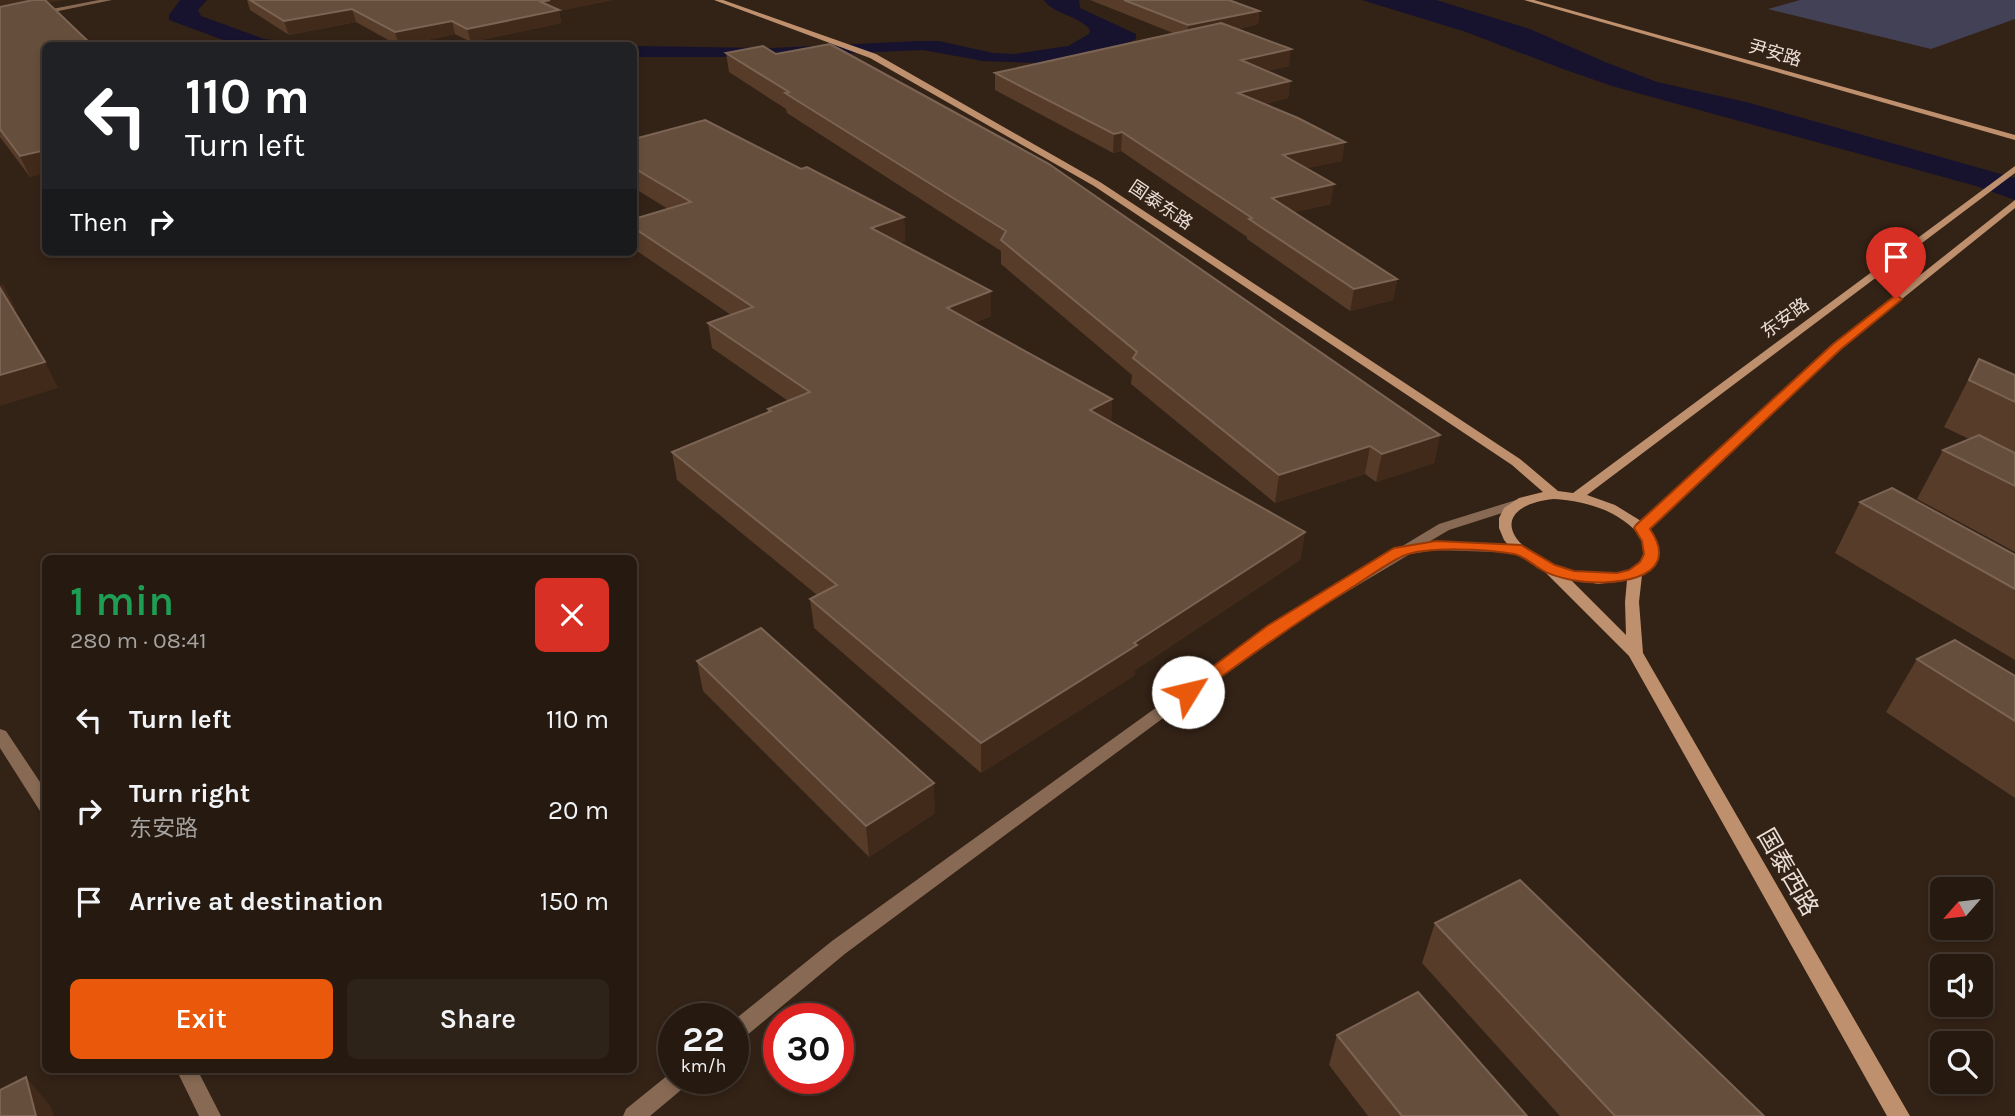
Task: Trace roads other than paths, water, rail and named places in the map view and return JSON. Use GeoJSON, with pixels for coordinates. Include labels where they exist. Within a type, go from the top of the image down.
{"type":"FeatureCollection","features":[{"type":"Feature","properties":{"kind":"main road","name":"国泰东路"},"geometry":{"type":"LineString","coordinates":[[717,0],[873,57],[1097,184],[1516,462],[1554,495]]}},
{"type":"Feature","properties":{"kind":"main road","name":"尹安路"},"geometry":{"type":"LineString","coordinates":[[1527,0],[2015,138]]}},
{"type":"Feature","properties":{"kind":"main road","name":"尹安路"},"geometry":{"type":"LineString","coordinates":[[1545,0],[2015,130]]}},
{"type":"Feature","properties":{"kind":"main road","name":"东安路"},"geometry":{"type":"LineString","coordinates":[[1576,497],[2015,169]]}},
{"type":"Feature","properties":{"kind":"main road"},"geometry":{"type":"LineString","coordinates":[[1642,528],[1837,346],[2015,203]]}},
{"type":"Feature","properties":{"kind":"main road"},"geometry":{"type":"LineString","coordinates":[[1549,568],[1595,579],[1617,578],[1635,573],[1646,565],[1652,554],[1650,541],[1642,528],[1625,515],[1603,504],[1554,495],[1533,497],[1516,504],[1506,514],[1505,528],[1512,542],[1549,568],[1635,653]]}},
{"type":"Feature","properties":{"kind":"main road"},"geometry":{"type":"LineString","coordinates":[[1635,573],[1632,602],[1635,653]]}},
{"type":"Feature","properties":{"kind":"main road","name":"国泰西路"},"geometry":{"type":"LineString","coordinates":[[1635,653],[1899,1116]]}},
{"type":"Feature","properties":{"kind":"street"},"geometry":{"type":"LineString","coordinates":[[0,21],[109,0]]}},
{"type":"Feature","properties":{"kind":"street"},"geometry":{"type":"LineString","coordinates":[[749,1021],[839,947],[1273,629],[1444,527],[1516,504]]}},
{"type":"Feature","properties":{"kind":"street"},"geometry":{"type":"LineString","coordinates":[[1400,551],[1436,546],[1521,550]]}},
{"type":"Feature","properties":{"kind":"street"},"geometry":{"type":"LineString","coordinates":[[0,735],[42,800]]}},
{"type":"Feature","properties":{"kind":"street"},"geometry":{"type":"LineString","coordinates":[[188,1073],[210,1116]]}},
{"type":"Feature","properties":{"kind":"street"},"geometry":{"type":"LineString","coordinates":[[634,1116],[661,1094]]}}]}
